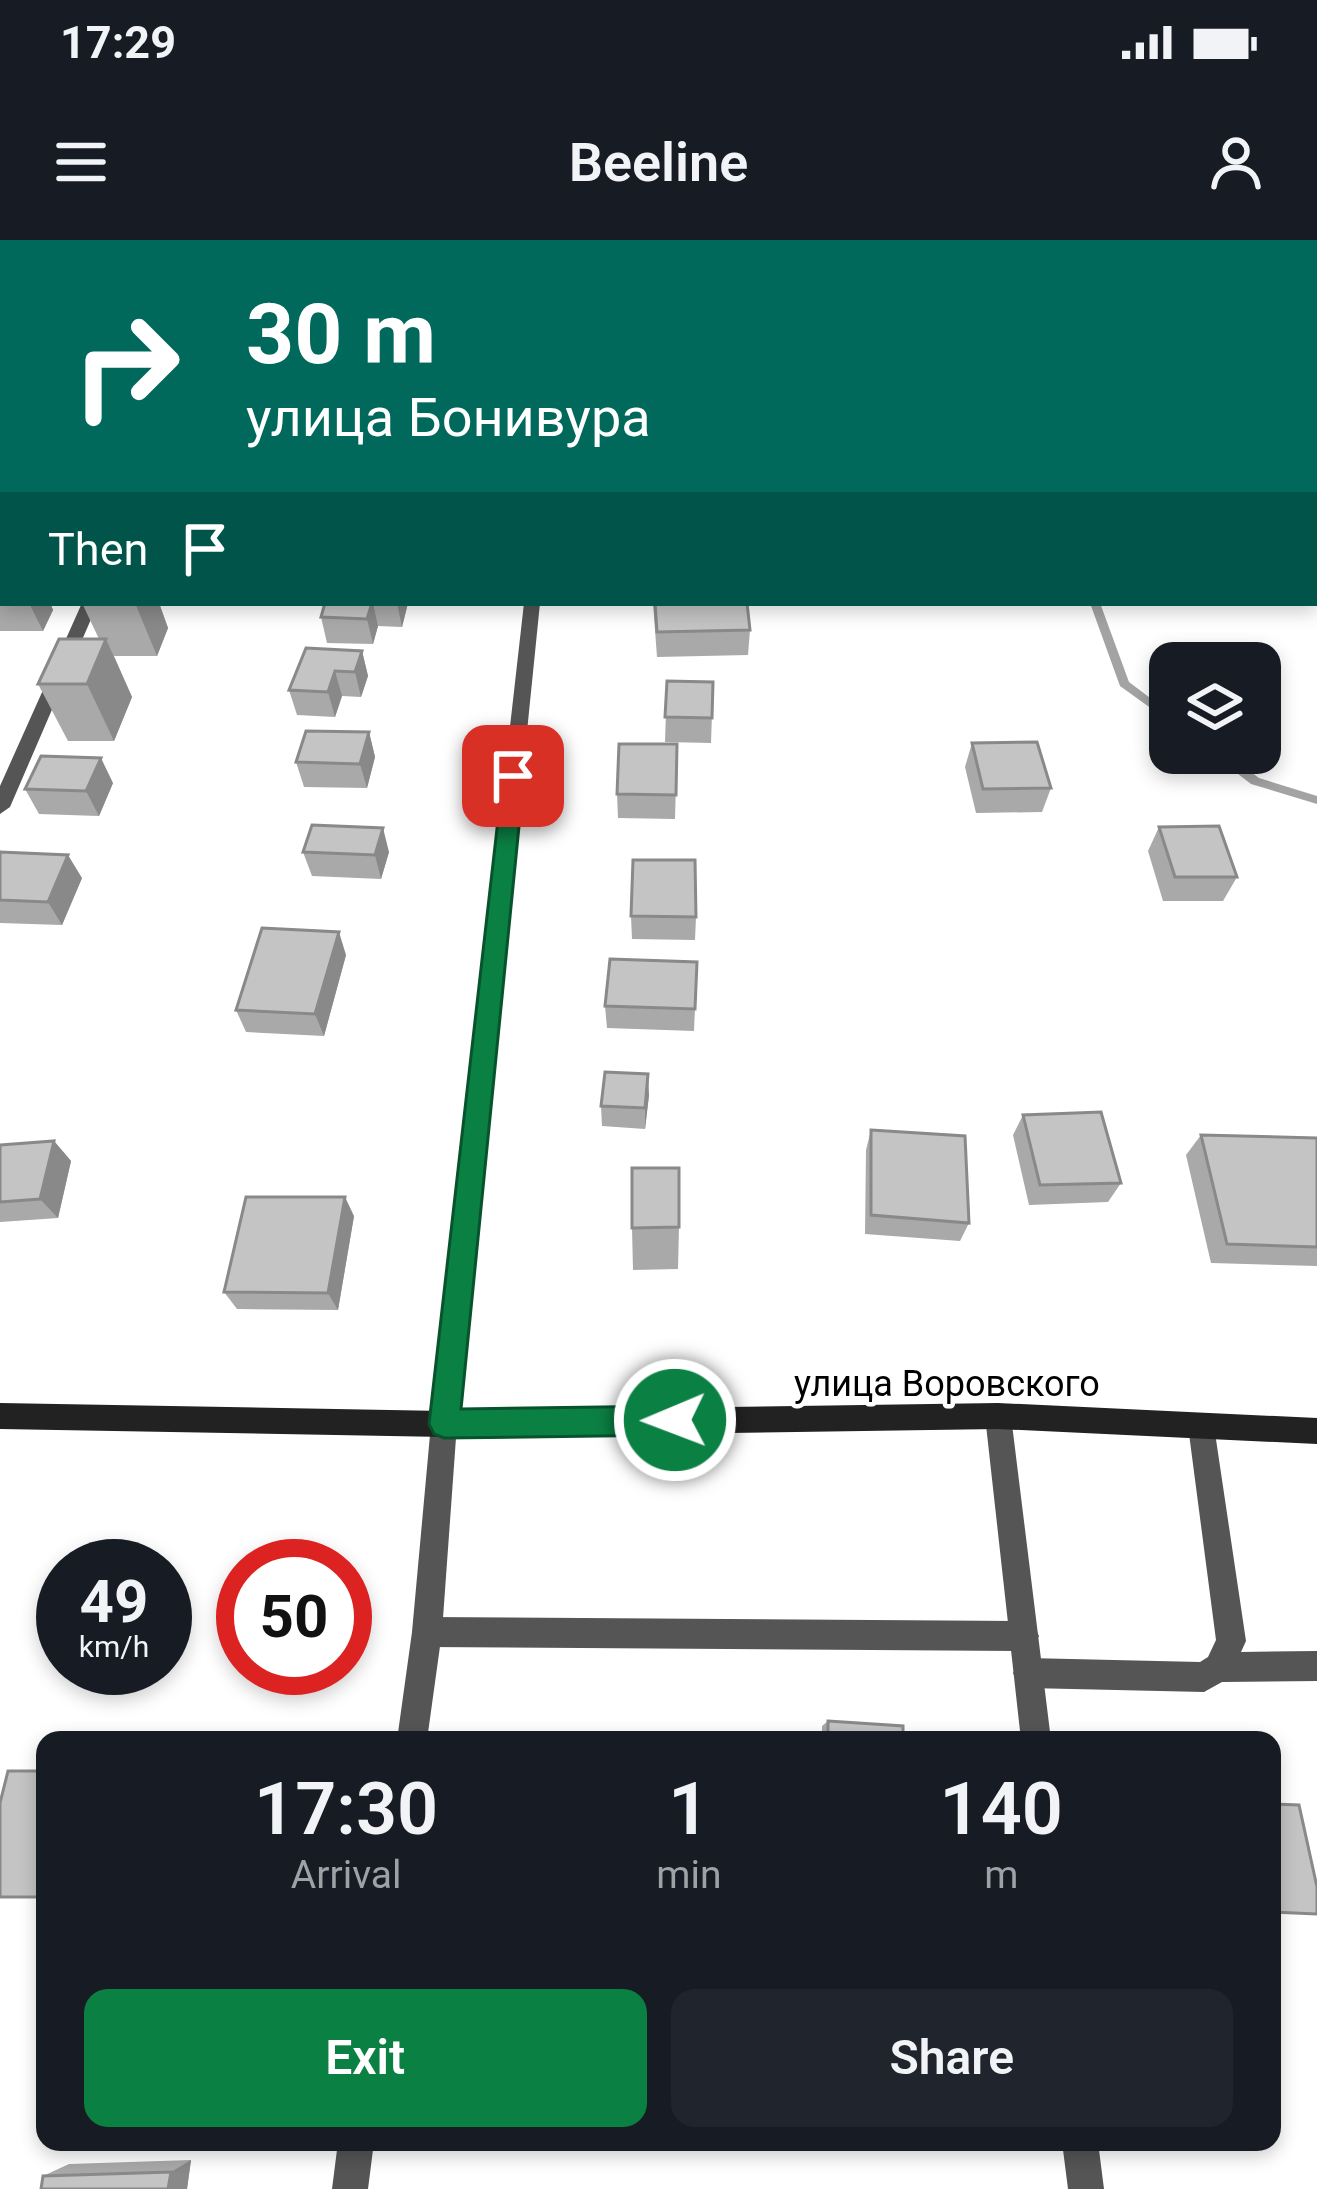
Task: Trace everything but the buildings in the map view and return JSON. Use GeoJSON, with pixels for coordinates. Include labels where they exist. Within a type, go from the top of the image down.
{"type":"FeatureCollection","features":[{"type":"Feature","properties":{"kind":"main road","name":"улица Воровского"},"geometry":{"type":"LineString","coordinates":[[0,1416],[444,1424],[998,1416],[1317,1431]]}},
{"type":"Feature","properties":{"kind":"street"},"geometry":{"type":"LineString","coordinates":[[0,807],[89,606]]}},
{"type":"Feature","properties":{"kind":"street"},"geometry":{"type":"LineString","coordinates":[[413,1731],[532,606]]}},
{"type":"Feature","properties":{"kind":"street"},"geometry":{"type":"LineString","coordinates":[[998,1416],[1035,1731]]}},
{"type":"Feature","properties":{"kind":"street"},"geometry":{"type":"LineString","coordinates":[[1028,1673],[1204,1676],[1218,1667],[1231,1641],[1201,1426]]}},
{"type":"Feature","properties":{"kind":"street"},"geometry":{"type":"LineString","coordinates":[[427,1632],[1024,1636]]}},
{"type":"Feature","properties":{"kind":"street"},"geometry":{"type":"LineString","coordinates":[[1218,1667],[1317,1666]]}},
{"type":"Feature","properties":{"kind":"street"},"geometry":{"type":"LineString","coordinates":[[350,2189],[355,2151]]}},
{"type":"Feature","properties":{"kind":"street"},"geometry":{"type":"LineString","coordinates":[[1081,2151],[1086,2189]]}},
{"type":"Feature","properties":{"kind":"waterway"},"geometry":{"type":"LineString","coordinates":[[1096,606],[1124,684],[1149,702]]}},
{"type":"Feature","properties":{"kind":"waterway"},"geometry":{"type":"LineString","coordinates":[[1246,774],[1317,800]]}},
{"type":"Feature","properties":{"kind":"route"},"geometry":{"type":"LineString","coordinates":[[513,776],[444,1424],[675,1420]]}}]}
